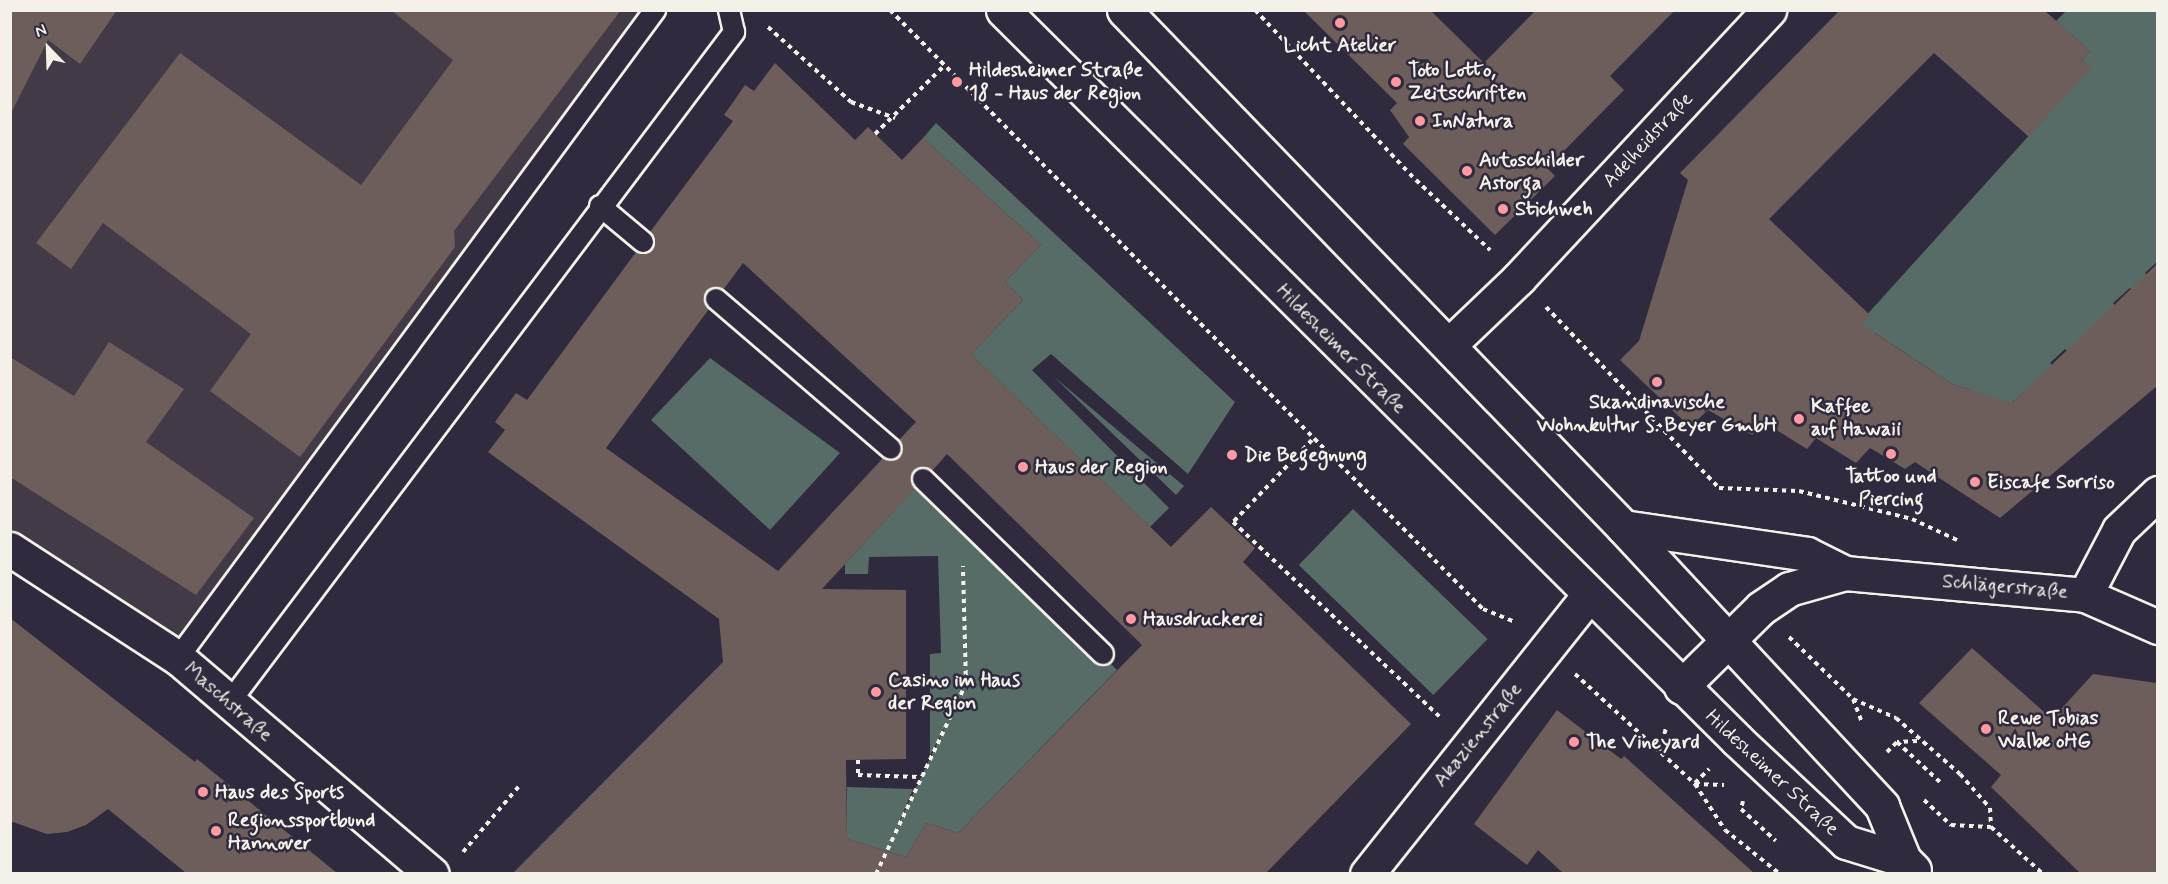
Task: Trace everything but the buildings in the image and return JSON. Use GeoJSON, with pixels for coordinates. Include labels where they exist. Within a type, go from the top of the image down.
{"type":"FeatureCollection","features":[{"type":"Feature","properties":{"kind":"main road","name":"Hildesheimer Straße"},"geometry":{"type":"LineString","coordinates":[[1003,10],[1681,687],[1846,842],[1911,867]]}},
{"type":"Feature","properties":{"kind":"main road","name":"Hildesheimer Straße"},"geometry":{"type":"LineString","coordinates":[[1124,10],[1623,527],[1882,806],[1911,867]]}},
{"type":"Feature","properties":{"kind":"main road","name":"Adelheidstraße"},"geometry":{"type":"LineString","coordinates":[[1449,345],[1519,278],[1769,10]]}},
{"type":"Feature","properties":{"kind":"main road"},"geometry":{"type":"LineString","coordinates":[[2085,595],[2120,530],[2157,493]]}},
{"type":"Feature","properties":{"kind":"main road","name":"Schlägerstraße"},"geometry":{"type":"LineString","coordinates":[[1623,527],[1807,554],[1845,573]]}},
{"type":"Feature","properties":{"kind":"main road","name":"Maschstraße"},"geometry":{"type":"LineString","coordinates":[[10,549],[178,658],[229,703],[446,865]]}},
{"type":"Feature","properties":{"kind":"main road","name":"Schlägerstraße"},"geometry":{"type":"LineString","coordinates":[[1727,640],[1761,608],[1790,589],[1845,573],[2085,595],[2157,627]]}},
{"type":"Feature","properties":{"kind":"main road","name":"Akazienstraße"},"geometry":{"type":"LineString","coordinates":[[1367,873],[1588,596]]}},
{"type":"Feature","properties":{"kind":"main road"},"geometry":{"type":"LineString","coordinates":[[1681,687],[1727,640]]}},
{"type":"Feature","properties":{"kind":"lane"},"geometry":{"type":"LineString","coordinates":[[178,658],[655,10]]}},
{"type":"Feature","properties":{"kind":"lane"},"geometry":{"type":"LineString","coordinates":[[229,703],[600,206],[734,32],[729,10]]}},
{"type":"Feature","properties":{"kind":"lane"},"geometry":{"type":"LineString","coordinates":[[600,206],[643,242]]}},
{"type":"Feature","properties":{"kind":"lane"},"geometry":{"type":"LineString","coordinates":[[716,299],[891,449]]}},
{"type":"Feature","properties":{"kind":"lane"},"geometry":{"type":"LineString","coordinates":[[923,479],[962,514],[1103,654]]}},
{"type":"Feature","properties":{"kind":"path"},"geometry":{"type":"LineString","coordinates":[[890,10],[943,67],[1312,440],[1483,609],[1528,627],[1547,648],[1695,784],[1725,830],[1779,873]]}},
{"type":"Feature","properties":{"kind":"path"},"geometry":{"type":"LineString","coordinates":[[766,26],[851,102],[896,118]]}},
{"type":"Feature","properties":{"kind":"path"},"geometry":{"type":"LineString","coordinates":[[875,134],[896,118],[943,67]]}},
{"type":"Feature","properties":{"kind":"path"},"geometry":{"type":"LineString","coordinates":[[1312,440],[1232,524],[1470,745]]}},
{"type":"Feature","properties":{"kind":"path"},"geometry":{"type":"LineString","coordinates":[[1719,488],[1799,491],[1912,519],[1978,550],[1980,584]]}},
{"type":"Feature","properties":{"kind":"path"},"geometry":{"type":"LineString","coordinates":[[876,873],[919,777],[966,684],[962,514]]}},
{"type":"Feature","properties":{"kind":"path"},"geometry":{"type":"LineString","coordinates":[[1853,699],[1896,718],[1960,774],[1990,808],[1992,827],[2043,873]]}},
{"type":"Feature","properties":{"kind":"path"},"geometry":{"type":"LineString","coordinates":[[1882,758],[1897,742],[1917,741]]}},
{"type":"Feature","properties":{"kind":"path"},"geometry":{"type":"LineString","coordinates":[[1897,742],[1942,784]]}},
{"type":"Feature","properties":{"kind":"path"},"geometry":{"type":"LineString","coordinates":[[858,760],[858,775],[919,777]]}},
{"type":"Feature","properties":{"kind":"path"},"geometry":{"type":"LineString","coordinates":[[446,865],[520,784]]}},
{"type":"Feature","properties":{"kind":"path"},"geometry":{"type":"LineString","coordinates":[[1741,810],[1776,841]]}},
{"type":"Feature","properties":{"kind":"shaded area"},"geometry":{"type":"Polygon","coordinates":[[[10,11],[655,11],[178,658],[11,549],[10,11]]]}},
{"type":"Feature","properties":{"kind":"green space"},"geometry":{"type":"Polygon","coordinates":[[[2066,11],[2157,11],[2158,261],[2145,273],[2150,279],[2135,293],[2130,288],[2113,303],[2117,309],[2069,352],[2065,349],[2050,363],[2053,366],[1995,418],[1971,390],[1952,384],[1875,333],[1845,339],[2090,68],[2082,60],[2090,51],[2056,21],[2066,11]]]}},
{"type":"Feature","properties":{"kind":"green space"},"geometry":{"type":"Polygon","coordinates":[[[936,123],[1235,402],[1188,474],[1051,354],[1032,370],[1169,508],[1150,527],[971,354],[1023,300],[1005,282],[1041,245],[923,138],[936,123]]]}},
{"type":"Feature","properties":{"kind":"green space"},"geometry":{"type":"Polygon","coordinates":[[[710,358],[840,453],[770,530],[651,420],[710,358]]]}},
{"type":"Feature","properties":{"kind":"green space"},"geometry":{"type":"Polygon","coordinates":[[[1053,376],[1184,486],[1176,495],[1053,376]]]}},
{"type":"Feature","properties":{"kind":"green space"},"geometry":{"type":"Polygon","coordinates":[[[923,479],[1117,670],[958,833],[926,823],[906,857],[847,839],[847,787],[913,789],[898,825],[949,719],[930,755],[930,654],[941,653],[938,556],[869,557],[868,574],[845,574],[845,564],[923,479]]]}},
{"type":"Feature","properties":{"kind":"green space"},"geometry":{"type":"Polygon","coordinates":[[[1353,509],[1488,639],[1433,695],[1299,565],[1353,509]]]}},
{"type":"Feature","properties":{"kind":"place","name":"Licht Atelier"},"geometry":{"type":"Point","coordinates":[1340,23]}},
{"type":"Feature","properties":{"kind":"place","name":"Hildesheimer Straße 18 - Haus der Region"},"geometry":{"type":"Point","coordinates":[957,82]}},
{"type":"Feature","properties":{"kind":"place","name":"Toto Lotto, Zeitschriften"},"geometry":{"type":"Point","coordinates":[1396,82]}},
{"type":"Feature","properties":{"kind":"place","name":"InNatura"},"geometry":{"type":"Point","coordinates":[1420,121]}},
{"type":"Feature","properties":{"kind":"place","name":"Autoschilder Astorga"},"geometry":{"type":"Point","coordinates":[1467,171]}},
{"type":"Feature","properties":{"kind":"place","name":"Stichweh"},"geometry":{"type":"Point","coordinates":[1503,209]}},
{"type":"Feature","properties":{"kind":"place","name":"Skandinavische Wohnkultur S. Beyer GmbH"},"geometry":{"type":"Point","coordinates":[1657,382]}},
{"type":"Feature","properties":{"kind":"place","name":"Kaffee auf Hawaii"},"geometry":{"type":"Point","coordinates":[1799,419]}},
{"type":"Feature","properties":{"kind":"place","name":"Tattoo und Piercing"},"geometry":{"type":"Point","coordinates":[1891,454]}},
{"type":"Feature","properties":{"kind":"place","name":"Die Begegnung"},"geometry":{"type":"Point","coordinates":[1232,455]}},
{"type":"Feature","properties":{"kind":"place","name":"Haus der Region"},"geometry":{"type":"Point","coordinates":[1023,467]}},
{"type":"Feature","properties":{"kind":"place","name":"Eiscafe Sorriso"},"geometry":{"type":"Point","coordinates":[1975,482]}},
{"type":"Feature","properties":{"kind":"place","name":"Hausdruckerei"},"geometry":{"type":"Point","coordinates":[1131,619]}},
{"type":"Feature","properties":{"kind":"place","name":"Casino im Haus der Region"},"geometry":{"type":"Point","coordinates":[876,692]}},
{"type":"Feature","properties":{"kind":"place","name":"Rewe Tobias Walbe oHG"},"geometry":{"type":"Point","coordinates":[1986,729]}},
{"type":"Feature","properties":{"kind":"place","name":"The Vineyard"},"geometry":{"type":"Point","coordinates":[1574,742]}},
{"type":"Feature","properties":{"kind":"place","name":"Haus des Sports"},"geometry":{"type":"Point","coordinates":[203,792]}},
{"type":"Feature","properties":{"kind":"place","name":"Regionssportbund Hannover"},"geometry":{"type":"Point","coordinates":[216,831]}}]}
